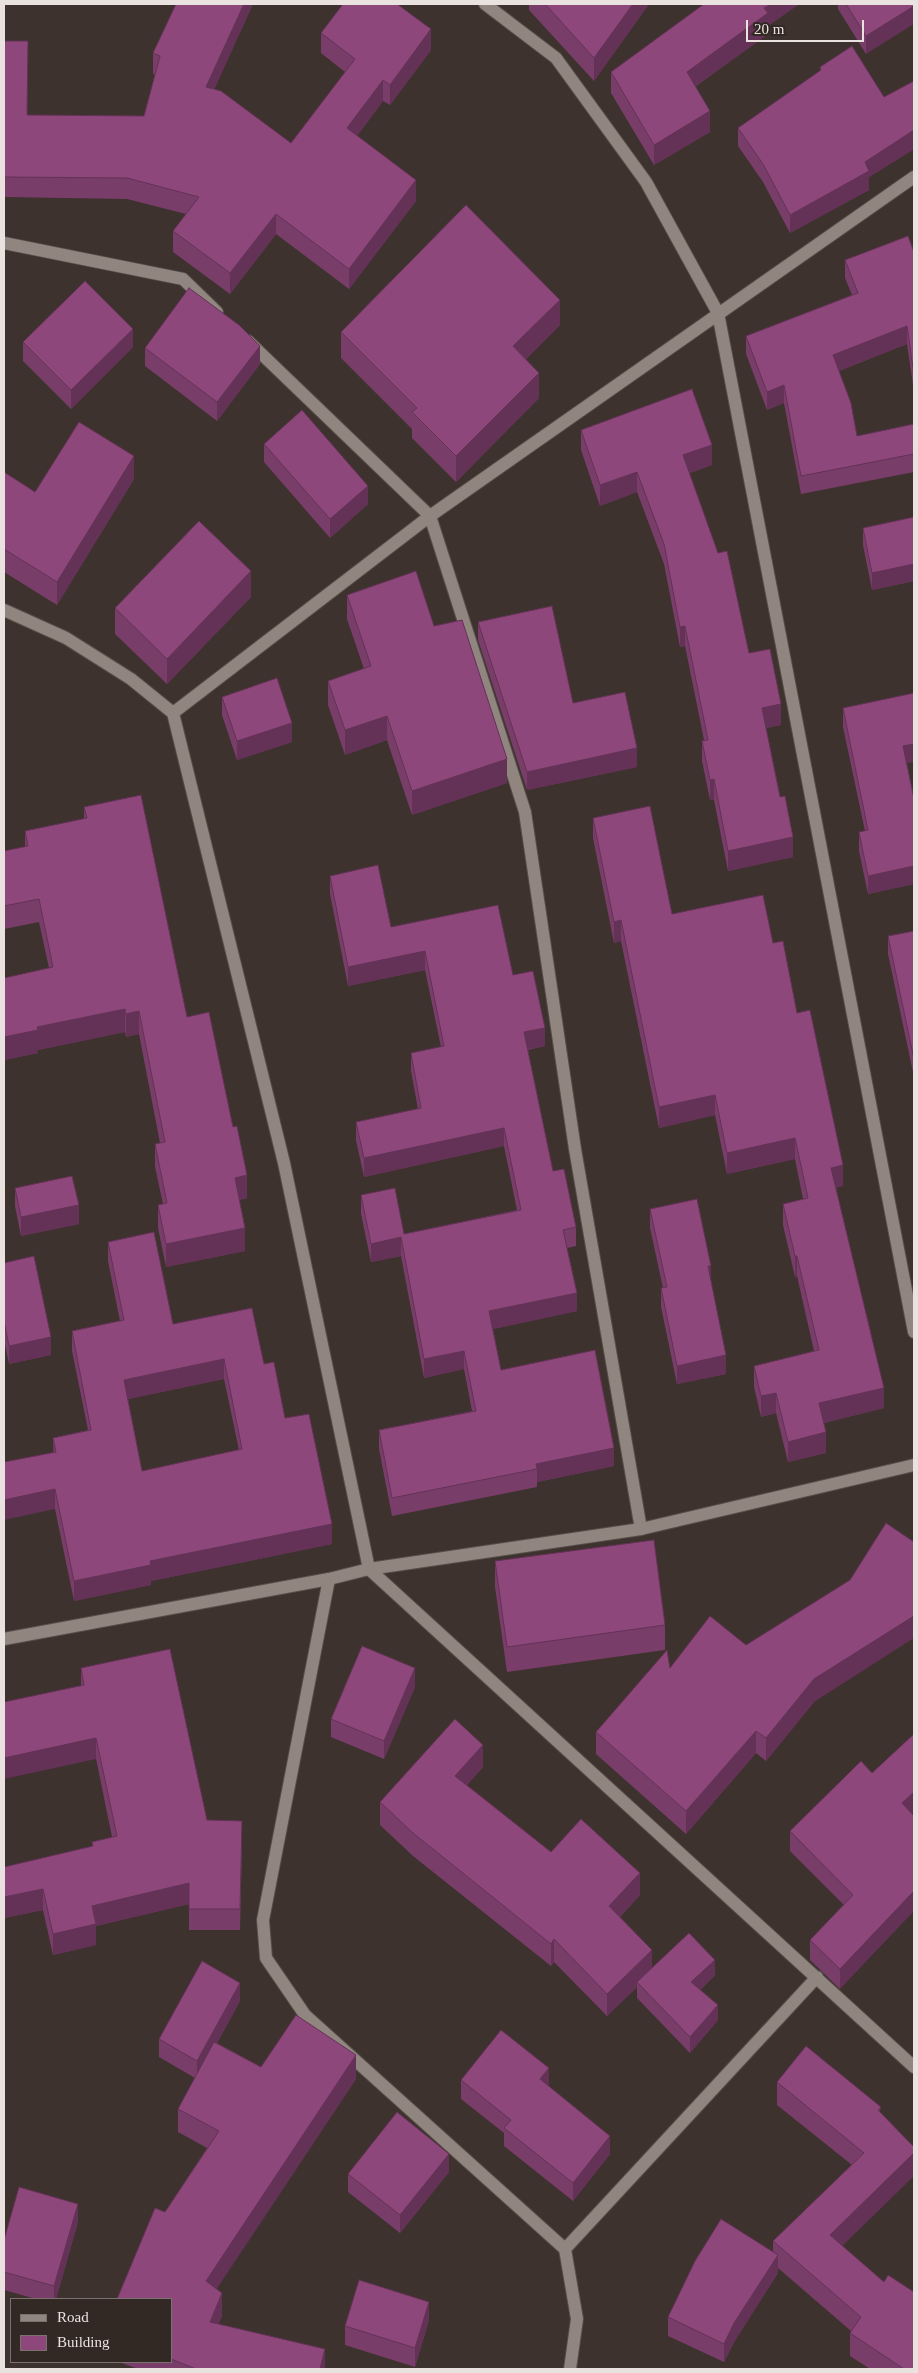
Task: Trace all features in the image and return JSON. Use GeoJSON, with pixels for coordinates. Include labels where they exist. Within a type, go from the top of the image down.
{"type":"FeatureCollection","features":[{"type":"Feature","properties":{"kind":"street"},"geometry":{"type":"LineString","coordinates":[[485,4],[556,58],[646,182],[718,313],[914,1332]]}},
{"type":"Feature","properties":{"kind":"street"},"geometry":{"type":"LineString","coordinates":[[173,713],[430,516],[718,313],[914,178]]}},
{"type":"Feature","properties":{"kind":"street"},"geometry":{"type":"LineString","coordinates":[[4,244],[183,279],[225,320]]}},
{"type":"Feature","properties":{"kind":"street"},"geometry":{"type":"LineString","coordinates":[[239,333],[430,516],[525,812],[575,1149],[641,1528]]}},
{"type":"Feature","properties":{"kind":"street"},"geometry":{"type":"LineString","coordinates":[[4,610],[66,638],[131,679],[173,713],[284,1163],[369,1569],[914,2067]]}},
{"type":"Feature","properties":{"kind":"street"},"geometry":{"type":"LineString","coordinates":[[4,1639],[329,1579],[369,1569],[641,1528],[914,1465]]}},
{"type":"Feature","properties":{"kind":"street"},"geometry":{"type":"LineString","coordinates":[[329,1579],[263,1920],[266,1958],[305,2015],[564,2249],[577,2319],[570,2369]]}},
{"type":"Feature","properties":{"kind":"street"},"geometry":{"type":"LineString","coordinates":[[564,2249],[817,1977]]}},
{"type":"Feature","properties":{"kind":"building"},"geometry":{"type":"Polygon","coordinates":[[[176,4],[244,4],[206,87],[221,91],[291,143],[355,59],[321,33],[343,4],[397,4],[431,29],[390,85],[383,80],[347,128],[416,180],[349,269],[276,214],[230,273],[173,231],[199,197],[127,178],[4,177],[4,41],[28,41],[27,115],[144,116],[160,56],[153,53],[176,4]]]}},
{"type":"Feature","properties":{"kind":"building"},"geometry":{"type":"Polygon","coordinates":[[[545,4],[633,4],[594,58],[545,4]]]}},
{"type":"Feature","properties":{"kind":"building"},"geometry":{"type":"Polygon","coordinates":[[[704,4],[771,4],[764,8],[768,13],[687,72],[710,111],[654,145],[611,72],[704,4]]]}},
{"type":"Feature","properties":{"kind":"building"},"geometry":{"type":"Polygon","coordinates":[[[846,4],[914,4],[914,6],[866,36],[846,4]]]}},
{"type":"Feature","properties":{"kind":"building"},"geometry":{"type":"Polygon","coordinates":[[[852,46],[884,97],[914,81],[914,130],[865,162],[869,171],[790,215],[763,164],[738,128],[821,70],[820,67],[852,46]]]}},
{"type":"Feature","properties":{"kind":"building"},"geometry":{"type":"Polygon","coordinates":[[[466,205],[560,300],[513,346],[539,373],[456,456],[412,412],[417,408],[341,332],[466,205]]]}},
{"type":"Feature","properties":{"kind":"building"},"geometry":{"type":"Polygon","coordinates":[[[908,236],[914,252],[914,375],[907,326],[833,355],[851,403],[857,436],[914,424],[914,454],[801,476],[784,385],[767,392],[746,336],[858,293],[845,260],[908,236]]]}},
{"type":"Feature","properties":{"kind":"building"},"geometry":{"type":"Polygon","coordinates":[[[85,281],[133,329],[71,390],[23,342],[85,281]]]}},
{"type":"Feature","properties":{"kind":"building"},"geometry":{"type":"Polygon","coordinates":[[[189,288],[239,325],[260,346],[217,402],[145,348],[189,288]]]}},
{"type":"Feature","properties":{"kind":"building"},"geometry":{"type":"Polygon","coordinates":[[[692,389],[712,445],[683,455],[718,553],[727,551],[749,653],[770,649],[781,704],[762,708],[780,797],[785,796],[793,837],[728,851],[714,779],[710,780],[702,741],[708,740],[685,626],[680,627],[664,544],[637,472],[600,485],[581,430],[692,389]]]}},
{"type":"Feature","properties":{"kind":"building"},"geometry":{"type":"Polygon","coordinates":[[[302,410],[368,486],[330,519],[264,444],[302,410]]]}},
{"type":"Feature","properties":{"kind":"building"},"geometry":{"type":"Polygon","coordinates":[[[79,422],[134,456],[57,582],[4,549],[4,472],[35,492],[79,422]]]}},
{"type":"Feature","properties":{"kind":"building"},"geometry":{"type":"Polygon","coordinates":[[[914,517],[914,564],[872,573],[863,528],[914,517]]]}},
{"type":"Feature","properties":{"kind":"building"},"geometry":{"type":"Polygon","coordinates":[[[199,521],[251,571],[167,659],[115,608],[199,521]]]}},
{"type":"Feature","properties":{"kind":"building"},"geometry":{"type":"Polygon","coordinates":[[[416,571],[434,626],[462,620],[507,759],[412,791],[387,716],[345,730],[328,681],[371,666],[347,595],[416,571]]]}},
{"type":"Feature","properties":{"kind":"building"},"geometry":{"type":"Polygon","coordinates":[[[552,606],[573,703],[625,692],[637,748],[527,772],[478,622],[552,606]]]}},
{"type":"Feature","properties":{"kind":"building"},"geometry":{"type":"Polygon","coordinates":[[[277,678],[292,723],[237,741],[222,697],[277,678]]]}},
{"type":"Feature","properties":{"kind":"building"},"geometry":{"type":"Polygon","coordinates":[[[914,693],[914,744],[903,746],[914,799],[914,866],[868,876],[859,832],[868,830],[843,708],[914,693]]]}},
{"type":"Feature","properties":{"kind":"building"},"geometry":{"type":"Polygon","coordinates":[[[141,795],[187,1017],[209,1012],[233,1127],[237,1126],[247,1175],[235,1178],[245,1228],[166,1244],[158,1205],[167,1203],[155,1144],[165,1142],[139,1011],[126,1014],[125,1009],[37,1027],[38,1030],[4,1037],[4,978],[53,967],[39,899],[4,906],[4,851],[28,846],[25,831],[87,818],[84,807],[141,795]]]}},
{"type":"Feature","properties":{"kind":"building"},"geometry":{"type":"Polygon","coordinates":[[[650,806],[672,914],[763,895],[773,943],[783,941],[797,1013],[810,1010],[843,1165],[831,1168],[884,1388],[819,1403],[826,1432],[788,1442],[776,1393],[761,1396],[754,1366],[819,1350],[783,1204],[808,1198],[795,1138],[727,1153],[715,1095],[659,1107],[621,920],[614,922],[593,818],[650,806]]]}},
{"type":"Feature","properties":{"kind":"building"},"geometry":{"type":"Polygon","coordinates":[[[378,865],[391,927],[498,905],[513,975],[533,971],[545,1028],[524,1032],[553,1171],[564,1169],[576,1227],[563,1230],[577,1293],[489,1311],[501,1370],[595,1350],[614,1448],[536,1464],[537,1469],[392,1498],[379,1430],[476,1411],[464,1351],[424,1359],[401,1237],[371,1244],[361,1195],[395,1188],[404,1234],[521,1210],[504,1128],[364,1158],[356,1122],[421,1108],[411,1053],[444,1046],[425,951],[348,967],[330,876],[378,865]]]}},
{"type":"Feature","properties":{"kind":"building"},"geometry":{"type":"Polygon","coordinates":[[[914,931],[914,1059],[888,936],[914,931]]]}},
{"type":"Feature","properties":{"kind":"building"},"geometry":{"type":"Polygon","coordinates":[[[72,1176],[79,1205],[21,1217],[15,1188],[72,1176]]]}},
{"type":"Feature","properties":{"kind":"building"},"geometry":{"type":"Polygon","coordinates":[[[697,1199],[711,1266],[708,1266],[726,1355],[677,1366],[661,1288],[667,1287],[650,1209],[697,1199]]]}},
{"type":"Feature","properties":{"kind":"building"},"geometry":{"type":"Polygon","coordinates":[[[154,1232],[173,1324],[252,1308],[264,1364],[274,1362],[285,1418],[309,1414],[332,1524],[150,1561],[151,1565],[74,1581],[55,1489],[4,1500],[4,1462],[56,1452],[53,1438],[91,1430],[72,1331],[124,1320],[108,1242],[154,1232]],[[224,1359],[124,1380],[142,1471],[242,1449],[224,1359]]]}},
{"type":"Feature","properties":{"kind":"building"},"geometry":{"type":"Polygon","coordinates":[[[34,1256],[51,1337],[9,1346],[4,1321],[4,1263],[34,1256]]]}},
{"type":"Feature","properties":{"kind":"building"},"geometry":{"type":"Polygon","coordinates":[[[886,1523],[914,1542],[914,1616],[814,1679],[766,1738],[756,1731],[686,1811],[596,1732],[667,1650],[670,1668],[710,1616],[746,1645],[850,1580],[886,1523]]]}},
{"type":"Feature","properties":{"kind":"building"},"geometry":{"type":"Polygon","coordinates":[[[654,1540],[665,1625],[507,1647],[495,1561],[654,1540]]]}},
{"type":"Feature","properties":{"kind":"building"},"geometry":{"type":"Polygon","coordinates":[[[362,1646],[415,1668],[384,1741],[331,1719],[362,1646]]]}},
{"type":"Feature","properties":{"kind":"building"},"geometry":{"type":"Polygon","coordinates":[[[170,1649],[207,1820],[242,1821],[240,1909],[189,1909],[189,1883],[92,1906],[96,1924],[53,1934],[43,1889],[4,1897],[4,1867],[93,1846],[92,1842],[117,1836],[96,1738],[4,1758],[4,1702],[84,1685],[81,1668],[170,1649]]]}},
{"type":"Feature","properties":{"kind":"building"},"geometry":{"type":"Polygon","coordinates":[[[455,1719],[483,1745],[455,1776],[551,1852],[581,1819],[640,1873],[609,1906],[652,1950],[607,1994],[554,1939],[551,1944],[413,1833],[380,1802],[455,1719]]]}},
{"type":"Feature","properties":{"kind":"building"},"geometry":{"type":"Polygon","coordinates":[[[914,1734],[914,1792],[902,1803],[914,1816],[914,1891],[840,1969],[810,1940],[853,1895],[790,1831],[861,1761],[872,1773],[914,1734]]]}},
{"type":"Feature","properties":{"kind":"building"},"geometry":{"type":"Polygon","coordinates":[[[689,1933],[715,1960],[691,1982],[718,2005],[690,2037],[637,1982],[689,1933]]]}},
{"type":"Feature","properties":{"kind":"building"},"geometry":{"type":"Polygon","coordinates":[[[202,1961],[240,1983],[197,2061],[159,2039],[202,1961]]]}},
{"type":"Feature","properties":{"kind":"building"},"geometry":{"type":"Polygon","coordinates":[[[296,2015],[356,2055],[206,2281],[222,2293],[210,2322],[325,2349],[320,2369],[196,2369],[172,2359],[172,2298],[117,2298],[155,2208],[165,2212],[219,2131],[178,2109],[214,2042],[261,2067],[296,2015]]]}},
{"type":"Feature","properties":{"kind":"building"},"geometry":{"type":"Polygon","coordinates":[[[501,2030],[549,2068],[540,2079],[610,2136],[573,2183],[504,2128],[511,2120],[461,2080],[501,2030]]]}},
{"type":"Feature","properties":{"kind":"building"},"geometry":{"type":"Polygon","coordinates":[[[806,2046],[881,2107],[878,2110],[914,2147],[914,2153],[830,2235],[884,2282],[888,2275],[914,2292],[914,2369],[904,2369],[850,2333],[861,2317],[773,2241],[864,2153],[777,2082],[806,2046]]]}},
{"type":"Feature","properties":{"kind":"building"},"geometry":{"type":"Polygon","coordinates":[[[397,2112],[449,2154],[400,2215],[348,2174],[397,2112]]]}},
{"type":"Feature","properties":{"kind":"building"},"geometry":{"type":"Polygon","coordinates":[[[19,2187],[78,2204],[54,2286],[4,2272],[4,2240],[19,2187]]]}},
{"type":"Feature","properties":{"kind":"building"},"geometry":{"type":"Polygon","coordinates":[[[721,2219],[778,2255],[734,2323],[724,2344],[668,2317],[695,2261],[721,2219]]]}},
{"type":"Feature","properties":{"kind":"building"},"geometry":{"type":"Polygon","coordinates":[[[359,2280],[429,2302],[415,2348],[345,2326],[359,2280]]]}}]}
